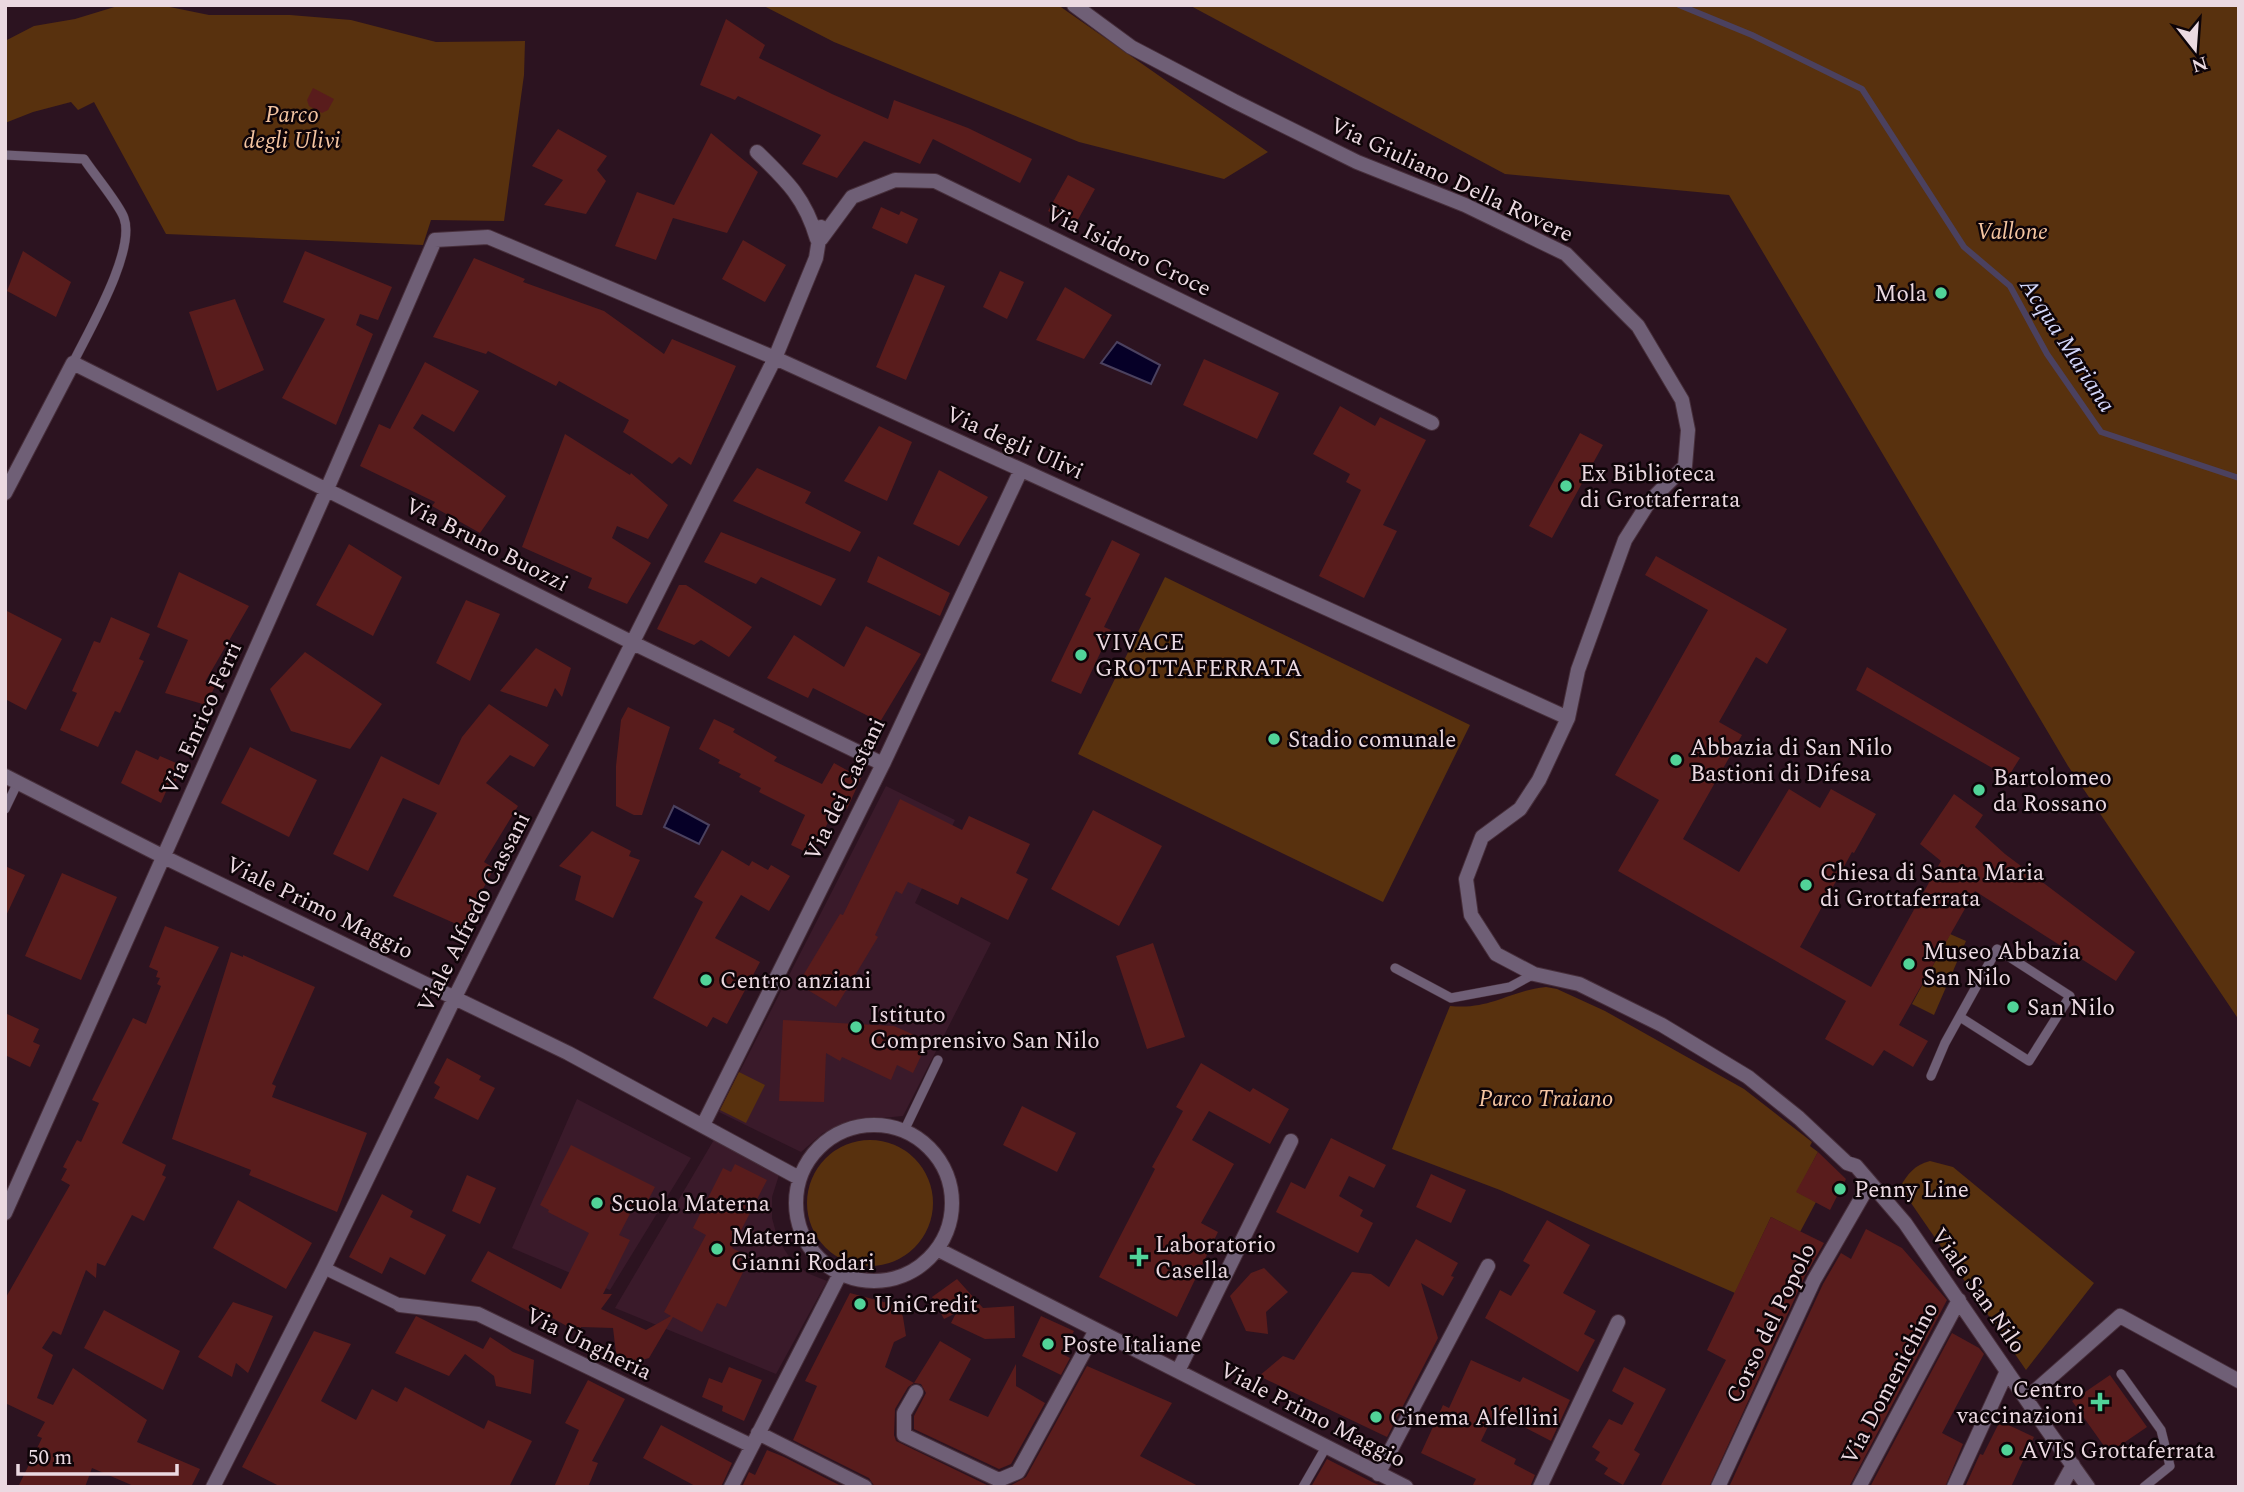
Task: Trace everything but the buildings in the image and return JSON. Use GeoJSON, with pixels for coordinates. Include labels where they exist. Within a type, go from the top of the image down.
{"type":"FeatureCollection","features":[{"type":"Feature","properties":{"kind":"street","name":"Via Giuliano Della Rovere"},"geometry":{"type":"LineString","coordinates":[[1073,5],[1131,47],[1234,101],[1357,162],[1465,205],[1566,254],[1638,326],[1682,400],[1688,430],[1685,466],[1648,502],[1625,540],[1578,670],[1569,718]]}},
{"type":"Feature","properties":{"kind":"street"},"geometry":{"type":"LineString","coordinates":[[757,152],[790,184],[809,213],[818,243]]}},
{"type":"Feature","properties":{"kind":"street","name":"Via Isidoro Croce"},"geometry":{"type":"LineString","coordinates":[[818,243],[852,197],[895,180],[935,181],[1432,423]]}},
{"type":"Feature","properties":{"kind":"street","name":"Viale Alfredo Cassani"},"geometry":{"type":"LineString","coordinates":[[213,1487],[775,358],[816,258],[821,227]]}},
{"type":"Feature","properties":{"kind":"street","name":"Via degli Ulivi"},"geometry":{"type":"LineString","coordinates":[[435,240],[488,237],[775,358],[1569,718]]}},
{"type":"Feature","properties":{"kind":"street","name":"Via Enrico Ferri"},"geometry":{"type":"LineString","coordinates":[[5,1213],[435,240]]}},
{"type":"Feature","properties":{"kind":"street"},"geometry":{"type":"LineString","coordinates":[[5,494],[73,363]]}},
{"type":"Feature","properties":{"kind":"street","name":"Via Bruno Buozzi"},"geometry":{"type":"LineString","coordinates":[[73,363],[633,643],[883,764]]}},
{"type":"Feature","properties":{"kind":"street","name":"Via dei Castani"},"geometry":{"type":"LineString","coordinates":[[703,1125],[883,764],[1021,470]]}},
{"type":"Feature","properties":{"kind":"street"},"geometry":{"type":"LineString","coordinates":[[1534,974],[1496,954],[1471,915],[1466,878],[1482,837],[1520,809],[1539,780],[1569,718]]}},
{"type":"Feature","properties":{"kind":"street","name":"Viale Primo Maggio"},"geometry":{"type":"LineString","coordinates":[[12,779],[164,857],[568,1053],[799,1178]]}},
{"type":"Feature","properties":{"kind":"street","name":"Viale San Nilo"},"geometry":{"type":"LineString","coordinates":[[1534,974],[1578,984],[1662,1024],[1748,1077],[1799,1118],[1847,1163],[1856,1166],[1905,1223],[2088,1487]]}},
{"type":"Feature","properties":{"kind":"street"},"geometry":{"type":"LineString","coordinates":[[868,1125],[904,1131],[932,1151],[943,1167],[950,1185],[952,1205],[949,1224],[937,1249],[918,1268],[893,1279],[866,1281],[840,1274],[821,1261],[806,1244],[797,1223],[795,1200],[799,1178],[819,1147],[833,1136],[868,1125]]}},
{"type":"Feature","properties":{"kind":"street"},"geometry":{"type":"LineString","coordinates":[[1178,1371],[1291,1141]]}},
{"type":"Feature","properties":{"kind":"street","name":"Corso del Popolo"},"geometry":{"type":"LineString","coordinates":[[1718,1487],[1814,1280],[1870,1183]]}},
{"type":"Feature","properties":{"kind":"street","name":"Viale Primo Maggio"},"geometry":{"type":"LineString","coordinates":[[937,1249],[1396,1485]]}},
{"type":"Feature","properties":{"kind":"street"},"geometry":{"type":"LineString","coordinates":[[1378,1474],[1488,1266]]}},
{"type":"Feature","properties":{"kind":"street"},"geometry":{"type":"LineString","coordinates":[[324,1268],[400,1305]]}},
{"type":"Feature","properties":{"kind":"street"},"geometry":{"type":"LineString","coordinates":[[731,1487],[840,1274]]}},
{"type":"Feature","properties":{"kind":"street","name":"Via Domenichino"},"geometry":{"type":"LineString","coordinates":[[1859,1487],[1959,1300]]}},
{"type":"Feature","properties":{"kind":"street","name":"Via Ungheria"},"geometry":{"type":"LineString","coordinates":[[400,1305],[478,1314],[865,1487]]}},
{"type":"Feature","properties":{"kind":"street"},"geometry":{"type":"LineString","coordinates":[[2026,1399],[2120,1316],[2239,1381]]}},
{"type":"Feature","properties":{"kind":"street"},"geometry":{"type":"LineString","coordinates":[[1540,1487],[1618,1322]]}},
{"type":"Feature","properties":{"kind":"street"},"geometry":{"type":"LineString","coordinates":[[916,1392],[904,1413],[904,1435],[999,1480],[1017,1472],[1022,1465],[1096,1330]]}},
{"type":"Feature","properties":{"kind":"street"},"geometry":{"type":"LineString","coordinates":[[1954,1487],[2007,1371]]}},
{"type":"Feature","properties":{"kind":"street"},"geometry":{"type":"LineString","coordinates":[[2061,1487],[2073,1465]]}},
{"type":"Feature","properties":{"kind":"lane"},"geometry":{"type":"LineString","coordinates":[[5,155],[84,159],[125,218],[124,251],[108,292],[73,363]]}},
{"type":"Feature","properties":{"kind":"lane"},"geometry":{"type":"LineString","coordinates":[[5,808],[12,779]]}},
{"type":"Feature","properties":{"kind":"lane"},"geometry":{"type":"LineString","coordinates":[[1931,1076],[1960,1017],[1997,949],[2070,996],[2029,1061],[1960,1017]]}},
{"type":"Feature","properties":{"kind":"lane"},"geometry":{"type":"LineString","coordinates":[[1395,968],[1451,998],[1510,987],[1534,974]]}},
{"type":"Feature","properties":{"kind":"lane"},"geometry":{"type":"LineString","coordinates":[[904,1131],[938,1060]]}},
{"type":"Feature","properties":{"kind":"lane"},"geometry":{"type":"LineString","coordinates":[[2121,1374],[2161,1430],[2170,1466],[2144,1487]]}},
{"type":"Feature","properties":{"kind":"lane"},"geometry":{"type":"LineString","coordinates":[[1303,1487],[1326,1447]]}},
{"type":"Feature","properties":{"kind":"shaded area"},"geometry":{"type":"Polygon","coordinates":[[[1117,342],[1160,365],[1151,384],[1101,363],[1117,342]]]}},
{"type":"Feature","properties":{"kind":"shaded area","name":"Istituto Comprensivo San Nilo"},"geometry":{"type":"Polygon","coordinates":[[[886,786],[955,820],[915,903],[991,943],[903,1116],[850,1121],[823,1133],[801,1152],[719,1112],[886,786]]]}},
{"type":"Feature","properties":{"kind":"shaded area"},"geometry":{"type":"Polygon","coordinates":[[[674,806],[709,825],[699,844],[664,827],[674,806]]]}},
{"type":"Feature","properties":{"kind":"shaded area","name":"Scuola Materna"},"geometry":{"type":"Polygon","coordinates":[[[577,1099],[691,1158],[610,1290],[512,1248],[577,1099]]]}},
{"type":"Feature","properties":{"kind":"shaded area","name":"Materna Gianni Rodari"},"geometry":{"type":"Polygon","coordinates":[[[715,1138],[779,1175],[772,1197],[772,1218],[778,1240],[790,1258],[807,1273],[827,1281],[776,1374],[615,1308],[715,1138]]]}},
{"type":"Feature","properties":{"kind":"green space","name":"Parco degli Ulivi"},"geometry":{"type":"Polygon","coordinates":[[[121,5],[160,5],[209,15],[290,15],[351,20],[436,42],[525,41],[524,75],[504,221],[431,220],[423,245],[166,234],[94,102],[78,110],[71,102],[5,123],[5,41],[34,26],[75,19],[121,5]]]}},
{"type":"Feature","properties":{"kind":"green space"},"geometry":{"type":"Polygon","coordinates":[[[762,5],[1058,5],[1268,152],[1224,179],[1079,142],[834,42],[762,5]]]}},
{"type":"Feature","properties":{"kind":"green space","name":"Vallone"},"geometry":{"type":"Polygon","coordinates":[[[1189,5],[2239,5],[2239,1020],[2068,766],[1729,195],[1505,174],[1189,5]]]}},
{"type":"Feature","properties":{"kind":"green space","name":"Stadio comunale"},"geometry":{"type":"Polygon","coordinates":[[[1165,577],[1470,725],[1383,902],[1078,754],[1165,577]]]}},
{"type":"Feature","properties":{"kind":"green space"},"geometry":{"type":"Polygon","coordinates":[[[1950,934],[1966,941],[1934,1015],[1912,1004],[1950,934]]]}},
{"type":"Feature","properties":{"kind":"green space","name":"Parco Traiano"},"geometry":{"type":"Polygon","coordinates":[[[1546,987],[1557,989],[1605,1011],[1744,1089],[1812,1142],[1810,1146],[1818,1152],[1797,1192],[1816,1202],[1800,1232],[1771,1217],[1735,1293],[1500,1190],[1392,1149],[1450,1006],[1488,1003],[1546,987]]]}},
{"type":"Feature","properties":{"kind":"green space"},"geometry":{"type":"Polygon","coordinates":[[[739,1072],[765,1085],[746,1123],[720,1110],[739,1072]]]}},
{"type":"Feature","properties":{"kind":"green space"},"geometry":{"type":"Polygon","coordinates":[[[870,1140],[894,1145],[915,1158],[928,1179],[933,1203],[928,1227],[915,1248],[894,1261],[870,1266],[846,1261],[825,1248],[812,1227],[807,1203],[812,1179],[825,1158],[846,1145],[870,1140]]]}},
{"type":"Feature","properties":{"kind":"green space"},"geometry":{"type":"Polygon","coordinates":[[[1930,1161],[1953,1167],[2094,1283],[2026,1370],[1900,1187],[1912,1171],[1930,1161]]]}},
{"type":"Feature","properties":{"kind":"waterway","name":"Acqua Mariana"},"geometry":{"type":"LineString","coordinates":[[1679,5],[1752,35],[1862,89],[1964,247],[2010,286],[2047,354],[2101,432],[2239,478]]}},
{"type":"Feature","properties":{"kind":"place","name":"Mola"},"geometry":{"type":"Point","coordinates":[1941,293]}},
{"type":"Feature","properties":{"kind":"place","name":"Ex Biblioteca di Grottaferrata"},"geometry":{"type":"Point","coordinates":[1566,486]}},
{"type":"Feature","properties":{"kind":"place","name":"VIVACE GROTTAFERRATA"},"geometry":{"type":"Point","coordinates":[1081,655]}},
{"type":"Feature","properties":{"kind":"place","name":"Stadio comunale"},"geometry":{"type":"Point","coordinates":[1274,739]}},
{"type":"Feature","properties":{"kind":"place","name":"Abbazia di San Nilo Bastioni di Difesa"},"geometry":{"type":"Point","coordinates":[1676,760]}},
{"type":"Feature","properties":{"kind":"place","name":"Bartolomeo da Rossano"},"geometry":{"type":"Point","coordinates":[1979,790]}},
{"type":"Feature","properties":{"kind":"place","name":"Chiesa di Santa Maria di Grottaferrata"},"geometry":{"type":"Point","coordinates":[1806,885]}},
{"type":"Feature","properties":{"kind":"place","name":"Museo Abbazia San Nilo"},"geometry":{"type":"Point","coordinates":[1909,964]}},
{"type":"Feature","properties":{"kind":"place","name":"Centro anziani"},"geometry":{"type":"Point","coordinates":[706,980]}},
{"type":"Feature","properties":{"kind":"place","name":"San Nilo"},"geometry":{"type":"Point","coordinates":[2013,1007]}},
{"type":"Feature","properties":{"kind":"place","name":"Istituto Comprensivo San Nilo"},"geometry":{"type":"Point","coordinates":[856,1027]}},
{"type":"Feature","properties":{"kind":"place","name":"Penny Line"},"geometry":{"type":"Point","coordinates":[1840,1189]}},
{"type":"Feature","properties":{"kind":"place","name":"Scuola Materna"},"geometry":{"type":"Point","coordinates":[597,1203]}},
{"type":"Feature","properties":{"kind":"place","name":"Materna Gianni Rodari"},"geometry":{"type":"Point","coordinates":[717,1249]}},
{"type":"Feature","properties":{"kind":"place","name":"Laboratorio Casella"},"geometry":{"type":"Point","coordinates":[1139,1257]}},
{"type":"Feature","properties":{"kind":"place","name":"UniCredit"},"geometry":{"type":"Point","coordinates":[860,1304]}},
{"type":"Feature","properties":{"kind":"place","name":"Poste Italiane"},"geometry":{"type":"Point","coordinates":[1048,1344]}},
{"type":"Feature","properties":{"kind":"place","name":"Centro vaccinazioni"},"geometry":{"type":"Point","coordinates":[2100,1402]}},
{"type":"Feature","properties":{"kind":"place","name":"Cinema Alfellini"},"geometry":{"type":"Point","coordinates":[1376,1417]}},
{"type":"Feature","properties":{"kind":"place","name":"AVIS Grottaferrata"},"geometry":{"type":"Point","coordinates":[2007,1450]}}]}
